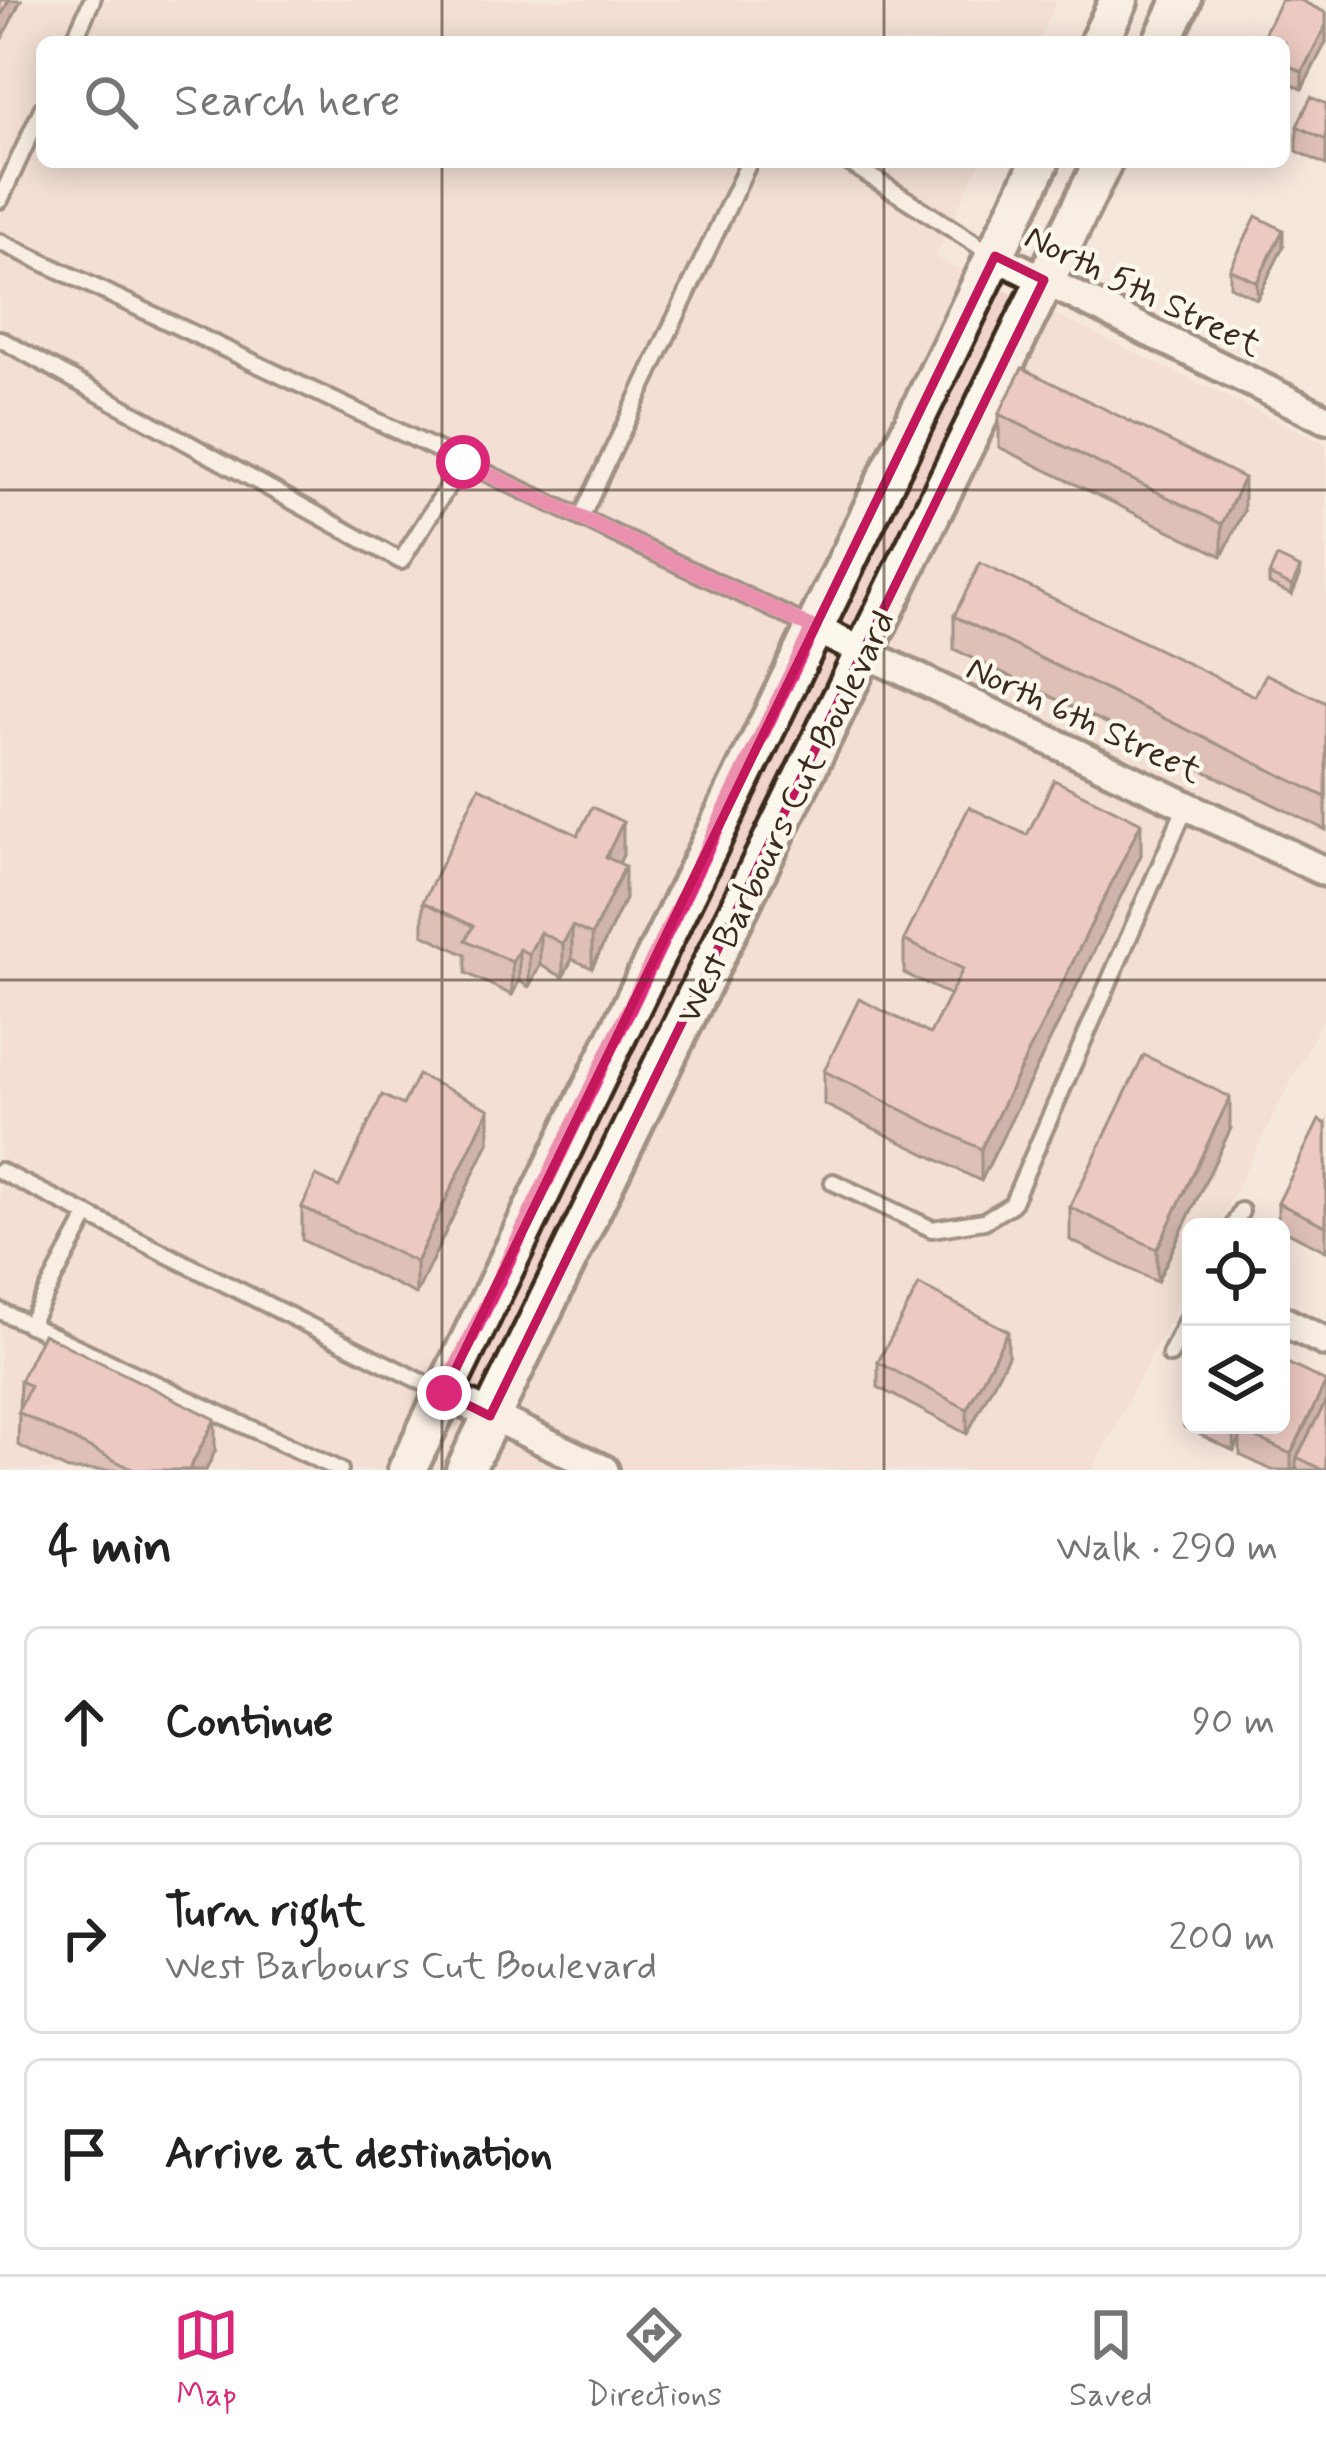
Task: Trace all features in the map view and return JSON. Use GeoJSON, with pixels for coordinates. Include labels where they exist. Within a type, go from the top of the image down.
{"type":"FeatureCollection","features":[{"type":"Feature","properties":{"kind":"street"},"geometry":{"type":"LineString","coordinates":[[1102,36],[1119,0]]}},
{"type":"Feature","properties":{"kind":"street"},"geometry":{"type":"LineString","coordinates":[[1165,36],[1182,0]]}},
{"type":"Feature","properties":{"kind":"street","name":"West Barbours Cut Boulevard"},"geometry":{"type":"LineString","coordinates":[[407,1470],[1037,168]]}},
{"type":"Feature","properties":{"kind":"street","name":"West Barbours Cut Boulevard"},"geometry":{"type":"LineString","coordinates":[[465,1470],[1099,168]]}},
{"type":"Feature","properties":{"kind":"street","name":"North 5th Street"},"geometry":{"type":"LineString","coordinates":[[995,256],[1326,419]]}},
{"type":"Feature","properties":{"kind":"street","name":"North 6th Street"},"geometry":{"type":"LineString","coordinates":[[813,628],[1326,872]]}},
{"type":"Feature","properties":{"kind":"street"},"geometry":{"type":"LineString","coordinates":[[1290,1324],[1326,1342]]}},
{"type":"Feature","properties":{"kind":"street"},"geometry":{"type":"LineString","coordinates":[[444,1393],[604,1470]]}},
{"type":"Feature","properties":{"kind":"lane"},"geometry":{"type":"LineString","coordinates":[[76,36],[92,0]]}},
{"type":"Feature","properties":{"kind":"lane"},"geometry":{"type":"LineString","coordinates":[[0,200],[36,122]]}},
{"type":"Feature","properties":{"kind":"lane"},"geometry":{"type":"LineString","coordinates":[[581,518],[746,168]]}},
{"type":"Feature","properties":{"kind":"lane"},"geometry":{"type":"LineString","coordinates":[[857,168],[995,256]]}},
{"type":"Feature","properties":{"kind":"lane"},"geometry":{"type":"LineString","coordinates":[[0,242],[813,628]]}},
{"type":"Feature","properties":{"kind":"lane"},"geometry":{"type":"LineString","coordinates":[[0,340],[400,560],[463,462]]}},
{"type":"Feature","properties":{"kind":"lane"},"geometry":{"type":"LineString","coordinates":[[833,1182],[932,1229],[984,1221],[1012,1204],[1186,806]]}},
{"type":"Feature","properties":{"kind":"lane"},"geometry":{"type":"LineString","coordinates":[[0,1171],[444,1393]]}},
{"type":"Feature","properties":{"kind":"lane"},"geometry":{"type":"LineString","coordinates":[[1237,1218],[1241,1210]]}},
{"type":"Feature","properties":{"kind":"lane"},"geometry":{"type":"LineString","coordinates":[[29,1325],[88,1215]]}},
{"type":"Feature","properties":{"kind":"lane"},"geometry":{"type":"LineString","coordinates":[[0,1311],[304,1463],[340,1470]]}},
{"type":"Feature","properties":{"kind":"lane"},"geometry":{"type":"LineString","coordinates":[[1169,1355],[1184,1326]]}},
{"type":"Feature","properties":{"kind":"highlighted area"},"geometry":{"type":"Polygon","coordinates":[[[995,256],[1044,280],[490,1416],[444,1393],[995,256]]]}},
{"type":"Feature","properties":{"kind":"shaded area"},"geometry":{"type":"Polygon","coordinates":[[[0,0],[1057,0],[1040,36],[36,36],[36,168],[977,168],[935,257],[1326,444],[1326,1013],[1222,1218],[1182,1218],[1182,1296],[1093,1470],[0,1470],[0,0]]]}},
{"type":"Feature","properties":{"kind":"building"},"geometry":{"type":"Polygon","coordinates":[[[1281,0],[1300,0],[1326,13],[1326,25],[1302,72],[1290,66],[1290,36],[1263,36],[1281,0]]]}},
{"type":"Feature","properties":{"kind":"building"},"geometry":{"type":"Polygon","coordinates":[[[1311,97],[1326,104],[1326,140],[1297,126],[1311,97]]]}},
{"type":"Feature","properties":{"kind":"building"},"geometry":{"type":"Polygon","coordinates":[[[1256,216],[1283,230],[1257,282],[1230,269],[1256,216]]]}},
{"type":"Feature","properties":{"kind":"building"},"geometry":{"type":"Polygon","coordinates":[[[1022,368],[1244,478],[1222,524],[999,414],[1022,368]]]}},
{"type":"Feature","properties":{"kind":"building"},"geometry":{"type":"Polygon","coordinates":[[[1277,557],[1300,568],[1292,586],[1269,575],[1277,557]]]}},
{"type":"Feature","properties":{"kind":"building"},"geometry":{"type":"Polygon","coordinates":[[[980,563],[1255,696],[1266,674],[1326,703],[1326,797],[954,616],[980,563]]]}},
{"type":"Feature","properties":{"kind":"building"},"geometry":{"type":"Polygon","coordinates":[[[1054,780],[1141,823],[981,1149],[824,1071],[859,999],[930,1034],[963,969],[904,940],[969,807],[1027,835],[1054,780]]]}},
{"type":"Feature","properties":{"kind":"building"},"geometry":{"type":"Polygon","coordinates":[[[479,787],[578,835],[592,807],[623,822],[606,857],[625,866],[592,935],[572,926],[563,944],[540,932],[529,954],[519,949],[512,962],[466,940],[473,926],[423,902],[479,787]]]}},
{"type":"Feature","properties":{"kind":"building"},"geometry":{"type":"Polygon","coordinates":[[[1144,1055],[1230,1097],[1157,1249],[1070,1207],[1144,1055]]]}},
{"type":"Feature","properties":{"kind":"building"},"geometry":{"type":"Polygon","coordinates":[[[418,1075],[489,1109],[416,1262],[302,1207],[316,1176],[339,1187],[382,1095],[403,1105],[418,1075]]]}},
{"type":"Feature","properties":{"kind":"building"},"geometry":{"type":"Polygon","coordinates":[[[1319,1120],[1326,1124],[1326,1226],[1278,1203],[1319,1120]]]}},
{"type":"Feature","properties":{"kind":"building"},"geometry":{"type":"Polygon","coordinates":[[[919,1285],[1008,1331],[967,1409],[878,1362],[919,1285]]]}},
{"type":"Feature","properties":{"kind":"building"},"geometry":{"type":"Polygon","coordinates":[[[43,1334],[215,1419],[189,1470],[134,1470],[18,1412],[30,1386],[20,1381],[43,1334]]]}},
{"type":"Feature","properties":{"kind":"building"},"geometry":{"type":"Polygon","coordinates":[[[1290,1364],[1326,1382],[1291,1454],[1248,1434],[1290,1434],[1290,1364]]]}},
{"type":"Feature","properties":{"kind":"building"},"geometry":{"type":"Polygon","coordinates":[[[1326,1401],[1326,1470],[1323,1470],[1297,1457],[1326,1401]]]}},
{"type":"Feature","properties":{"kind":"route"},"geometry":{"type":"LineString","coordinates":[[444,1393],[813,628],[463,462]]}}]}
